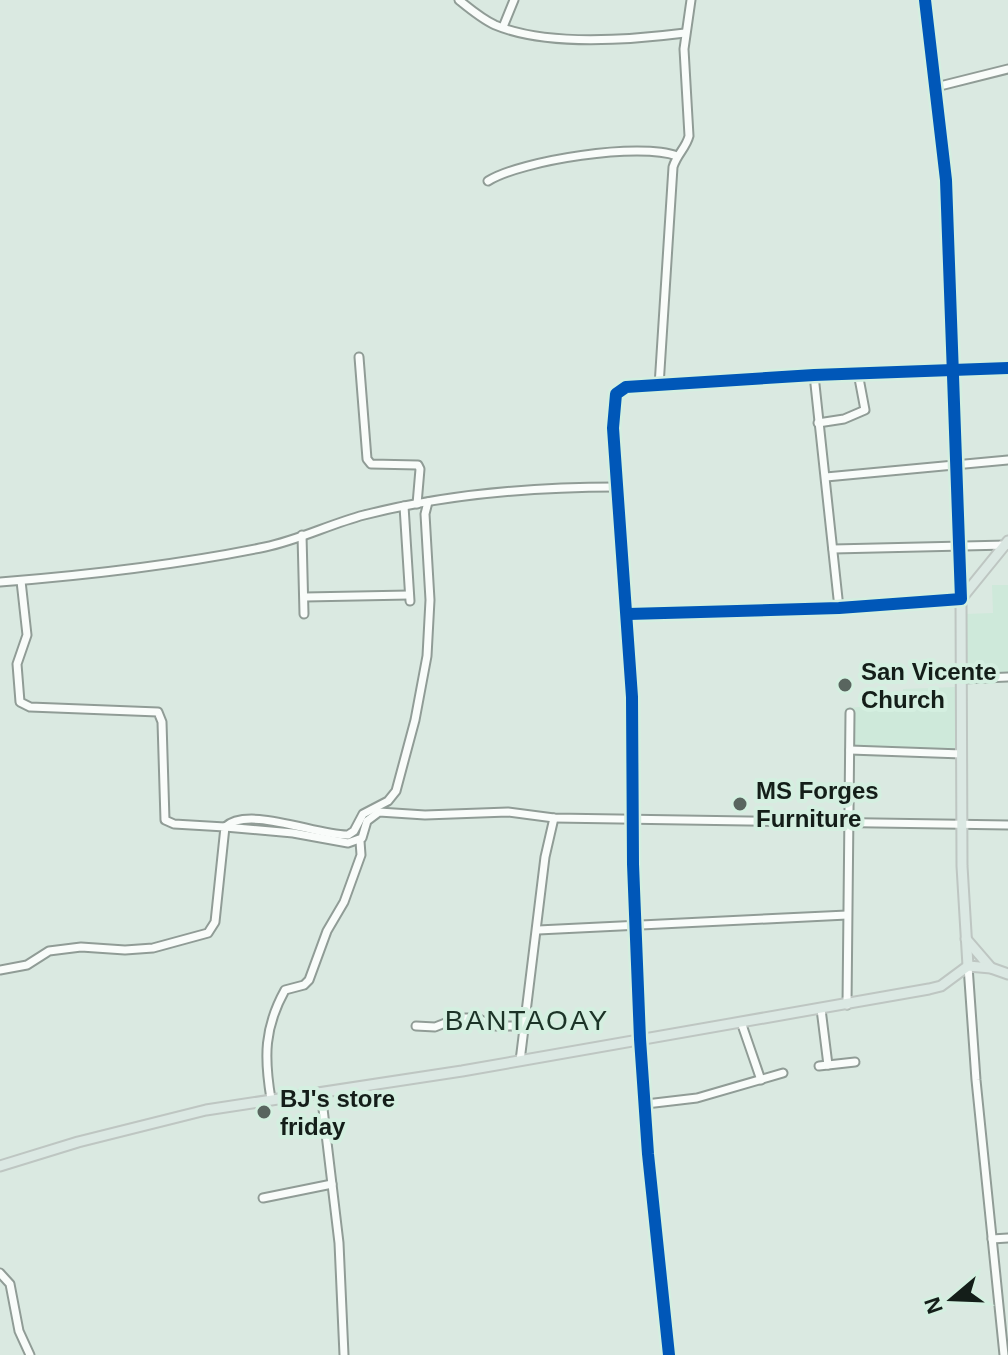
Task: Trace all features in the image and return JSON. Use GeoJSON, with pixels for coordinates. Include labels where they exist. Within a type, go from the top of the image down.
{"type":"FeatureCollection","features":[{"type":"Feature","properties":{"kind":"main road"},"geometry":{"type":"LineString","coordinates":[[968,966],[962,866],[961,599],[967,588],[1007,544]]}},
{"type":"Feature","properties":{"kind":"main road"},"geometry":{"type":"LineString","coordinates":[[966,939],[991,968]]}},
{"type":"Feature","properties":{"kind":"main road"},"geometry":{"type":"LineString","coordinates":[[0,1166],[140,1125],[206,1110],[520,1061],[938,988],[968,966],[991,968],[1008,974]]}},
{"type":"Feature","properties":{"kind":"street"},"geometry":{"type":"LineString","coordinates":[[459,0],[487,21],[503,27],[582,40],[685,33]]}},
{"type":"Feature","properties":{"kind":"street"},"geometry":{"type":"LineString","coordinates":[[503,27],[514,0]]}},
{"type":"Feature","properties":{"kind":"street"},"geometry":{"type":"LineString","coordinates":[[659,386],[673,167],[677,156],[685,149],[689,136],[684,49],[691,0]]}},
{"type":"Feature","properties":{"kind":"street"},"geometry":{"type":"LineString","coordinates":[[628,614],[839,608],[961,599],[946,180],[925,0]]}},
{"type":"Feature","properties":{"kind":"street"},"geometry":{"type":"LineString","coordinates":[[936,87],[1008,69]]}},
{"type":"Feature","properties":{"kind":"street"},"geometry":{"type":"LineString","coordinates":[[488,181],[500,174],[577,157],[653,151],[677,156]]}},
{"type":"Feature","properties":{"kind":"street"},"geometry":{"type":"LineString","coordinates":[[359,357],[367,459],[371,464],[418,465],[417,504]]}},
{"type":"Feature","properties":{"kind":"street"},"geometry":{"type":"LineString","coordinates":[[669,1355],[648,1154],[640,1039],[632,697],[613,428],[616,394],[626,387],[814,375],[1008,368]]}},
{"type":"Feature","properties":{"kind":"street"},"geometry":{"type":"LineString","coordinates":[[818,423],[844,419],[864,411],[866,407],[858,373]]}},
{"type":"Feature","properties":{"kind":"street"},"geometry":{"type":"LineString","coordinates":[[814,375],[839,608]]}},
{"type":"Feature","properties":{"kind":"street"},"geometry":{"type":"LineString","coordinates":[[826,477],[1008,460]]}},
{"type":"Feature","properties":{"kind":"street"},"geometry":{"type":"LineString","coordinates":[[0,582],[117,572],[192,561],[269,546],[335,523],[428,502],[517,489],[617,487]]}},
{"type":"Feature","properties":{"kind":"street"},"geometry":{"type":"LineString","coordinates":[[225,827],[239,819],[348,835],[354,831],[363,814],[388,801],[396,791],[415,720],[427,656],[430,600],[425,514],[428,502]]}},
{"type":"Feature","properties":{"kind":"street"},"geometry":{"type":"LineString","coordinates":[[305,597],[409,598],[404,506]]}},
{"type":"Feature","properties":{"kind":"street"},"geometry":{"type":"LineString","coordinates":[[302,535],[304,614]]}},
{"type":"Feature","properties":{"kind":"street"},"geometry":{"type":"LineString","coordinates":[[833,549],[1007,544]]}},
{"type":"Feature","properties":{"kind":"street"},"geometry":{"type":"LineString","coordinates":[[21,581],[27,635],[17,664],[20,702],[30,707],[158,712],[162,722],[165,820],[174,824],[293,833],[348,843],[360,841]]}},
{"type":"Feature","properties":{"kind":"street"},"geometry":{"type":"LineString","coordinates":[[962,679],[1008,677]]}},
{"type":"Feature","properties":{"kind":"street"},"geometry":{"type":"LineString","coordinates":[[847,1005],[850,713]]}},
{"type":"Feature","properties":{"kind":"street"},"geometry":{"type":"LineString","coordinates":[[850,750],[962,754]]}},
{"type":"Feature","properties":{"kind":"street"},"geometry":{"type":"LineString","coordinates":[[271,1099],[267,1073],[268,1033],[285,990],[304,985],[309,980],[331,923],[344,902],[361,855],[360,841],[367,821],[379,812],[425,815],[508,812],[554,818],[633,820],[1008,825]]}},
{"type":"Feature","properties":{"kind":"street"},"geometry":{"type":"LineString","coordinates":[[520,1061],[545,857],[554,818]]}},
{"type":"Feature","properties":{"kind":"street"},"geometry":{"type":"LineString","coordinates":[[0,970],[27,965],[49,951],[81,947],[153,948],[208,933],[215,922],[225,827]]}},
{"type":"Feature","properties":{"kind":"street"},"geometry":{"type":"LineString","coordinates":[[538,930],[847,915]]}},
{"type":"Feature","properties":{"kind":"street"},"geometry":{"type":"LineString","coordinates":[[968,966],[1004,1355]]}},
{"type":"Feature","properties":{"kind":"street"},"geometry":{"type":"LineString","coordinates":[[821,1009],[823,1066],[855,1062]]}},
{"type":"Feature","properties":{"kind":"street"},"geometry":{"type":"LineString","coordinates":[[416,1026],[435,1027],[458,1018],[468,1018],[493,1026],[524,1026]]}},
{"type":"Feature","properties":{"kind":"street"},"geometry":{"type":"LineString","coordinates":[[741,1022],[761,1080]]}},
{"type":"Feature","properties":{"kind":"street"},"geometry":{"type":"LineString","coordinates":[[646,1104],[697,1098],[783,1073]]}},
{"type":"Feature","properties":{"kind":"street"},"geometry":{"type":"LineString","coordinates":[[321,1092],[339,1243],[344,1355]]}},
{"type":"Feature","properties":{"kind":"street"},"geometry":{"type":"LineString","coordinates":[[263,1198],[332,1184]]}},
{"type":"Feature","properties":{"kind":"street"},"geometry":{"type":"LineString","coordinates":[[992,1239],[1008,1238]]}},
{"type":"Feature","properties":{"kind":"street"},"geometry":{"type":"LineString","coordinates":[[0,1273],[10,1284],[19,1331],[30,1355]]}},
{"type":"Feature","properties":{"kind":"shaded area"},"geometry":{"type":"Polygon","coordinates":[[[992,585],[1008,585],[1008,673],[965,675],[965,614],[993,613],[992,585]]]}},
{"type":"Feature","properties":{"kind":"shaded area"},"geometry":{"type":"Polygon","coordinates":[[[956,687],[958,758],[845,756],[845,708],[903,704],[903,689],[956,687]]]}},
{"type":"Feature","properties":{"kind":"cycle path"},"geometry":{"type":"LineString","coordinates":[[628,614],[839,608],[961,599],[946,180],[925,0]]}},
{"type":"Feature","properties":{"kind":"cycle path"},"geometry":{"type":"LineString","coordinates":[[669,1355],[648,1154],[640,1039],[633,864],[632,697],[613,428],[616,394],[626,387],[814,375],[1008,368]]}},
{"type":"Feature","properties":{"kind":"place","name":"San Vicente Church"},"geometry":{"type":"Point","coordinates":[845,685]}},
{"type":"Feature","properties":{"kind":"place","name":"MS Forges Furniture"},"geometry":{"type":"Point","coordinates":[740,804]}},
{"type":"Feature","properties":{"kind":"place","name":"BJ's store friday"},"geometry":{"type":"Point","coordinates":[264,1112]}},
{"type":"Feature","properties":{"kind":"district","name":"BANTAOAY"},"geometry":{"type":"Point","coordinates":[527,1020]}}]}
